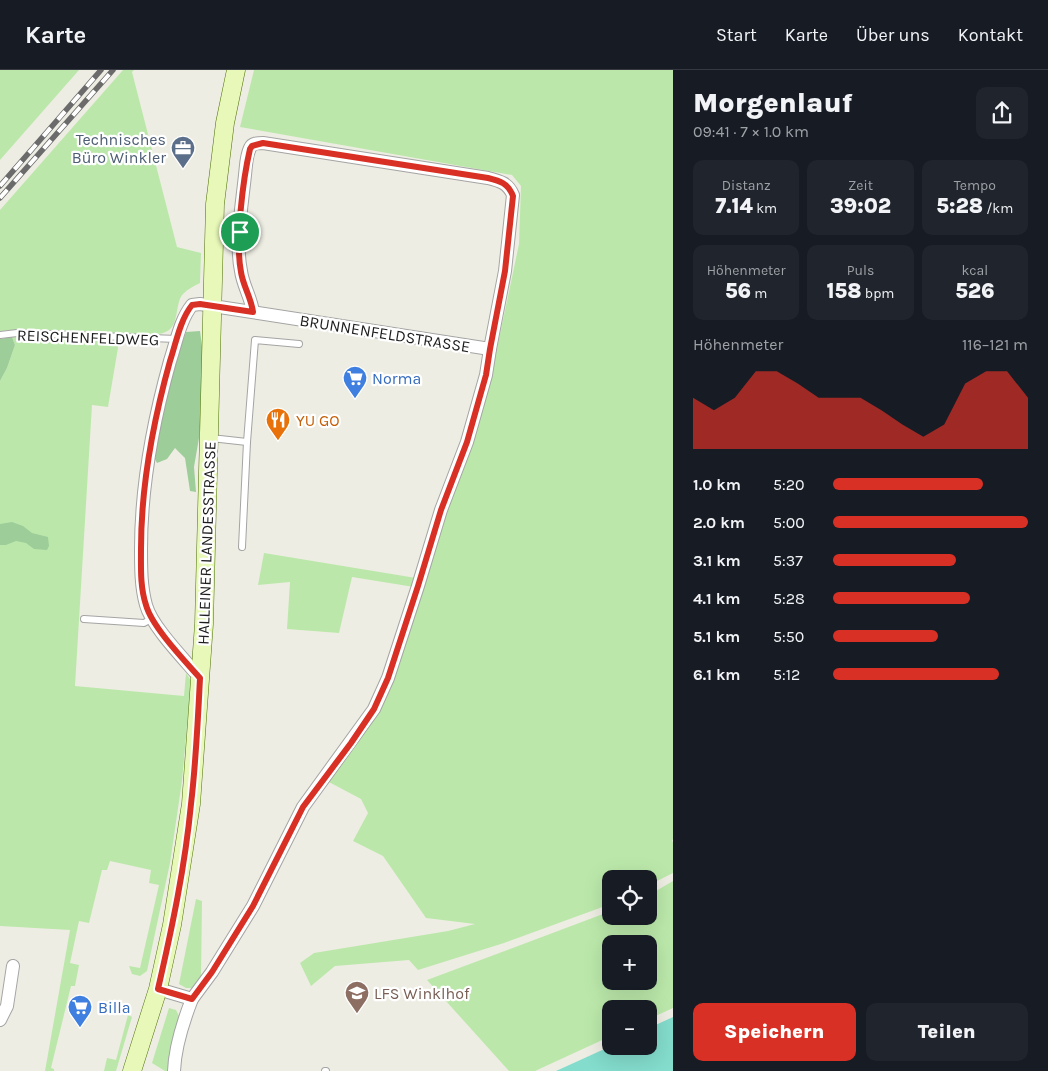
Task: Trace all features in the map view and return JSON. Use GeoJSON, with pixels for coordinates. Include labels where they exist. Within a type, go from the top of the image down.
{"type":"FeatureCollection","features":[{"type":"Feature","properties":{"kind":"main road","name":"HALLEINER LANDESSTRASSE"},"geometry":{"type":"LineString","coordinates":[[132,1071],[158,989],[185,854],[191,804],[204,624],[215,204],[225,123],[236,70]]}},
{"type":"Feature","properties":{"kind":"street","name":"BRUNNENFELDSTRASSE"},"geometry":{"type":"LineString","coordinates":[[177,340],[188,310],[192,305],[200,304],[490,349],[505,271],[513,196],[507,185],[488,178],[263,143],[252,146],[250,149],[240,232],[240,270],[249,294],[253,312]]}},
{"type":"Feature","properties":{"kind":"street"},"geometry":{"type":"LineString","coordinates":[[177,340],[156,416],[141,532],[142,590],[147,608],[153,618],[176,650],[200,678]]}},
{"type":"Feature","properties":{"kind":"street"},"geometry":{"type":"LineString","coordinates":[[174,1071],[184,1020],[192,999],[212,972],[253,906],[303,807],[374,709],[388,678],[441,510],[467,442],[486,375],[490,349]]}},
{"type":"Feature","properties":{"kind":"street"},"geometry":{"type":"LineString","coordinates":[[0,1020],[7,1006],[13,966]]}},
{"type":"Feature","properties":{"kind":"street"},"geometry":{"type":"LineString","coordinates":[[158,989],[192,999]]}},
{"type":"Feature","properties":{"kind":"lane","name":"REISCHENFELDWEG"},"geometry":{"type":"LineString","coordinates":[[0,335],[177,340]]}},
{"type":"Feature","properties":{"kind":"lane"},"geometry":{"type":"LineString","coordinates":[[242,547],[247,442],[255,340],[299,344]]}},
{"type":"Feature","properties":{"kind":"lane"},"geometry":{"type":"LineString","coordinates":[[210,438],[247,442]]}},
{"type":"Feature","properties":{"kind":"lane"},"geometry":{"type":"LineString","coordinates":[[84,619],[144,623],[153,618]]}},
{"type":"Feature","properties":{"kind":"green space"},"geometry":{"type":"Polygon","coordinates":[[[0,70],[79,70],[0,160],[0,70]]]}},
{"type":"Feature","properties":{"kind":"green space"},"geometry":{"type":"Polygon","coordinates":[[[123,70],[134,70],[132,72],[177,247],[201,253],[200,283],[183,294],[172,327],[160,334],[150,336],[18,330],[0,331],[0,210],[123,70]]]}},
{"type":"Feature","properties":{"kind":"green space"},"geometry":{"type":"Polygon","coordinates":[[[254,70],[673,70],[673,873],[657,881],[657,870],[602,870],[602,907],[504,943],[418,970],[409,960],[335,966],[311,986],[300,963],[314,953],[448,931],[475,924],[426,918],[383,856],[353,841],[368,813],[361,799],[327,781],[378,711],[456,480],[477,428],[496,353],[519,244],[521,186],[512,175],[240,127],[254,70]]]}},
{"type":"Feature","properties":{"kind":"green space"},"geometry":{"type":"Polygon","coordinates":[[[200,331],[205,369],[199,438],[194,467],[196,492],[190,491],[185,458],[175,448],[167,459],[157,463],[155,459],[167,395],[180,347],[186,332],[200,331]]]}},
{"type":"Feature","properties":{"kind":"green space"},"geometry":{"type":"Polygon","coordinates":[[[12,337],[119,342],[108,407],[92,405],[75,686],[184,696],[186,673],[191,681],[182,781],[170,863],[147,971],[140,976],[132,974],[129,966],[140,968],[159,885],[149,883],[151,870],[110,861],[107,870],[102,870],[89,923],[79,921],[70,963],[79,965],[75,986],[71,986],[51,1068],[54,1071],[45,1071],[70,930],[0,926],[0,381],[15,345],[12,337]]]}},
{"type":"Feature","properties":{"kind":"green space"},"geometry":{"type":"Polygon","coordinates":[[[12,337],[15,345],[0,381],[0,339],[12,337]]]}},
{"type":"Feature","properties":{"kind":"green space"},"geometry":{"type":"Polygon","coordinates":[[[12,522],[23,526],[32,533],[48,537],[49,546],[47,550],[34,549],[26,543],[16,541],[0,545],[0,524],[12,522]]]}},
{"type":"Feature","properties":{"kind":"green space"},"geometry":{"type":"Polygon","coordinates":[[[264,553],[416,578],[414,587],[352,577],[339,633],[287,629],[290,582],[258,585],[264,553]]]}},
{"type":"Feature","properties":{"kind":"green space"},"geometry":{"type":"Polygon","coordinates":[[[673,881],[673,1008],[657,1015],[657,1000],[602,1000],[602,1040],[535,1071],[509,1071],[427,980],[602,914],[602,925],[657,925],[657,890],[673,881]]]}},
{"type":"Feature","properties":{"kind":"green space"},"geometry":{"type":"Polygon","coordinates":[[[196,899],[202,901],[201,977],[195,988],[186,988],[179,984],[196,899]]]}},
{"type":"Feature","properties":{"kind":"green space"},"geometry":{"type":"Polygon","coordinates":[[[169,1008],[176,1010],[179,1016],[167,1071],[165,1071],[152,1063],[169,1008]]]}},
{"type":"Feature","properties":{"kind":"green space"},"geometry":{"type":"Polygon","coordinates":[[[128,1015],[132,1017],[116,1071],[104,1071],[107,1058],[116,1060],[128,1015]]]}},
{"type":"Feature","properties":{"kind":"shaded area"},"geometry":{"type":"Polygon","coordinates":[[[673,1017],[673,1071],[556,1071],[602,1050],[602,1055],[657,1055],[657,1024],[673,1017]]]}},
{"type":"Feature","properties":{"kind":"railway"},"geometry":{"type":"LineString","coordinates":[[0,186],[101,70]]}},
{"type":"Feature","properties":{"kind":"railway"},"geometry":{"type":"LineString","coordinates":[[0,198],[113,70]]}},
{"type":"Feature","properties":{"kind":"place","name":"Technisches Büro Winkler"},"geometry":{"type":"Point","coordinates":[183,169]}},
{"type":"Feature","properties":{"kind":"place","name":"Norma"},"geometry":{"type":"Point","coordinates":[355,399]}},
{"type":"Feature","properties":{"kind":"place","name":"YU GO"},"geometry":{"type":"Point","coordinates":[278,441]}},
{"type":"Feature","properties":{"kind":"place","name":"LFS Winklhof"},"geometry":{"type":"Point","coordinates":[357,1014]}},
{"type":"Feature","properties":{"kind":"place","name":"Billa"},"geometry":{"type":"Point","coordinates":[80,1028]}},
{"type":"Feature","properties":{"kind":"route"},"geometry":{"type":"LineString","coordinates":[[263,143],[488,178],[507,185],[513,196],[505,271],[486,375],[467,442],[441,510],[388,678],[374,709],[303,807],[253,906],[212,972],[192,999],[158,989],[185,854],[191,804],[200,678],[161,631],[147,608],[142,590],[141,532],[147,469],[156,416],[177,340],[188,310],[192,305],[200,304],[253,312],[252,303],[240,270],[240,232],[247,158],[252,146],[263,143]]}}]}
